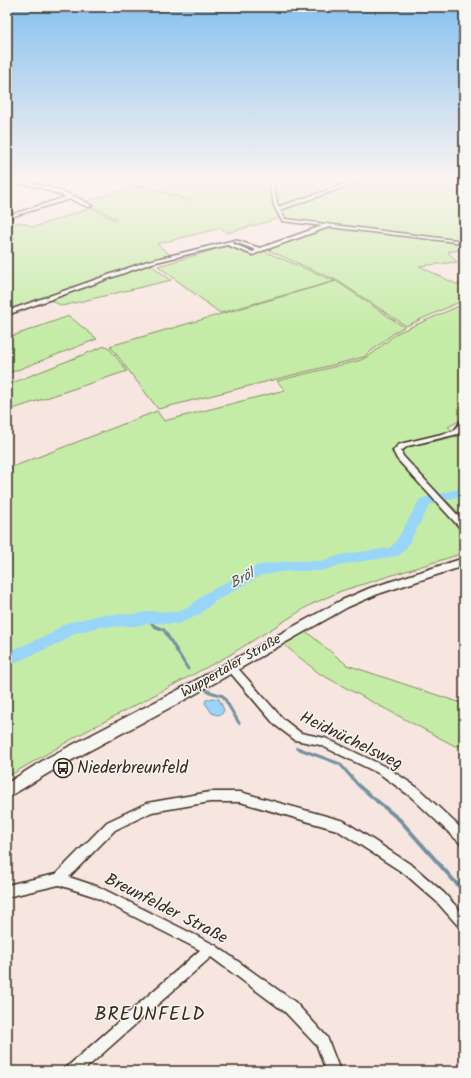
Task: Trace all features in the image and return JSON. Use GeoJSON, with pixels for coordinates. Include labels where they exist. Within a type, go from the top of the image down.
{"type":"FeatureCollection","features":[{"type":"Feature","properties":{"kind":"main road","name":"Wuppertaler Straße"},"geometry":{"type":"LineString","coordinates":[[7,791],[52,763],[183,694],[344,604],[374,591],[464,562]]}},
{"type":"Feature","properties":{"kind":"street"},"geometry":{"type":"LineString","coordinates":[[7,313],[150,262],[227,243],[254,254],[260,250],[315,230]]}},
{"type":"Feature","properties":{"kind":"street"},"geometry":{"type":"LineString","coordinates":[[364,230],[464,242]]}},
{"type":"Feature","properties":{"kind":"street"},"geometry":{"type":"LineString","coordinates":[[464,421],[456,433],[406,444],[400,447],[397,451],[400,457],[464,527]]}},
{"type":"Feature","properties":{"kind":"street","name":"Heidnüchelsweg"},"geometry":{"type":"LineString","coordinates":[[230,667],[279,722],[300,737],[321,741],[384,771],[414,792],[464,838]]}},
{"type":"Feature","properties":{"kind":"street"},"geometry":{"type":"LineString","coordinates":[[59,880],[111,826],[151,807],[210,797],[240,797],[340,825],[408,870],[440,897],[464,924]]}},
{"type":"Feature","properties":{"kind":"street","name":"Breunfelder Straße"},"geometry":{"type":"LineString","coordinates":[[7,891],[59,880],[95,891],[211,948],[290,1007],[322,1042],[333,1071]]}},
{"type":"Feature","properties":{"kind":"street"},"geometry":{"type":"LineString","coordinates":[[74,1071],[211,948]]}},
{"type":"Feature","properties":{"kind":"green space"},"geometry":{"type":"Polygon","coordinates":[[[7,230],[212,230],[157,244],[172,256],[147,262],[171,280],[62,306],[48,299],[7,311],[7,236],[15,238],[7,234],[7,230]]]}},
{"type":"Feature","properties":{"kind":"green space"},"geometry":{"type":"Polygon","coordinates":[[[224,230],[237,230],[227,233],[224,230]]]}},
{"type":"Feature","properties":{"kind":"green space"},"geometry":{"type":"Polygon","coordinates":[[[319,230],[356,230],[464,243],[464,249],[448,252],[457,262],[419,266],[456,284],[464,283],[464,300],[406,326],[338,281],[268,249],[319,230]]]}},
{"type":"Feature","properties":{"kind":"green space"},"geometry":{"type":"Polygon","coordinates":[[[374,230],[464,230],[464,242],[374,230]]]}},
{"type":"Feature","properties":{"kind":"green space"},"geometry":{"type":"Polygon","coordinates":[[[228,246],[253,256],[263,251],[335,281],[220,313],[158,266],[228,246]]]}},
{"type":"Feature","properties":{"kind":"green space"},"geometry":{"type":"Polygon","coordinates":[[[336,281],[404,327],[395,332],[364,357],[158,409],[110,346],[336,281]]]}},
{"type":"Feature","properties":{"kind":"green space"},"geometry":{"type":"Polygon","coordinates":[[[464,304],[464,418],[448,427],[456,433],[411,446],[464,435],[464,516],[462,516],[402,457],[399,452],[401,448],[391,451],[464,531],[464,553],[341,591],[310,605],[228,656],[79,735],[7,777],[7,469],[157,411],[164,421],[285,390],[277,381],[361,360],[372,354],[397,333],[464,304]]]}},
{"type":"Feature","properties":{"kind":"green space"},"geometry":{"type":"Polygon","coordinates":[[[69,316],[97,339],[7,374],[7,338],[69,316]]]}},
{"type":"Feature","properties":{"kind":"green space"},"geometry":{"type":"Polygon","coordinates":[[[105,346],[108,347],[127,371],[7,411],[7,385],[105,346]]]}},
{"type":"Feature","properties":{"kind":"green space"},"geometry":{"type":"Polygon","coordinates":[[[303,629],[347,665],[464,704],[464,745],[455,746],[320,674],[283,644],[303,629]]]}},
{"type":"Feature","properties":{"kind":"water"},"geometry":{"type":"Polygon","coordinates":[[[213,698],[219,699],[224,710],[222,714],[217,715],[212,713],[205,703],[206,700],[213,698]]]}},
{"type":"Feature","properties":{"kind":"waterway","name":"Bröl"},"geometry":{"type":"LineString","coordinates":[[7,659],[56,638],[70,628],[100,621],[135,620],[151,617],[178,618],[194,611],[209,598],[259,570],[288,566],[321,566],[345,559],[393,552],[400,546],[425,502],[464,491]]}},
{"type":"Feature","properties":{"kind":"waterway"},"geometry":{"type":"LineString","coordinates":[[148,618],[154,626],[164,630],[188,669]]}},
{"type":"Feature","properties":{"kind":"waterway"},"geometry":{"type":"LineString","coordinates":[[207,691],[223,696],[239,723]]}},
{"type":"Feature","properties":{"kind":"waterway"},"geometry":{"type":"LineString","coordinates":[[297,748],[340,764],[358,785],[378,802]]}},
{"type":"Feature","properties":{"kind":"waterway"},"geometry":{"type":"LineString","coordinates":[[377,801],[400,820],[464,892]]}},
{"type":"Feature","properties":{"kind":"place","name":"Niederbreunfeld"},"geometry":{"type":"Point","coordinates":[63,768]}},
{"type":"Feature","properties":{"kind":"district","name":"BREUNFELD"},"geometry":{"type":"Point","coordinates":[150,1015]}}]}
